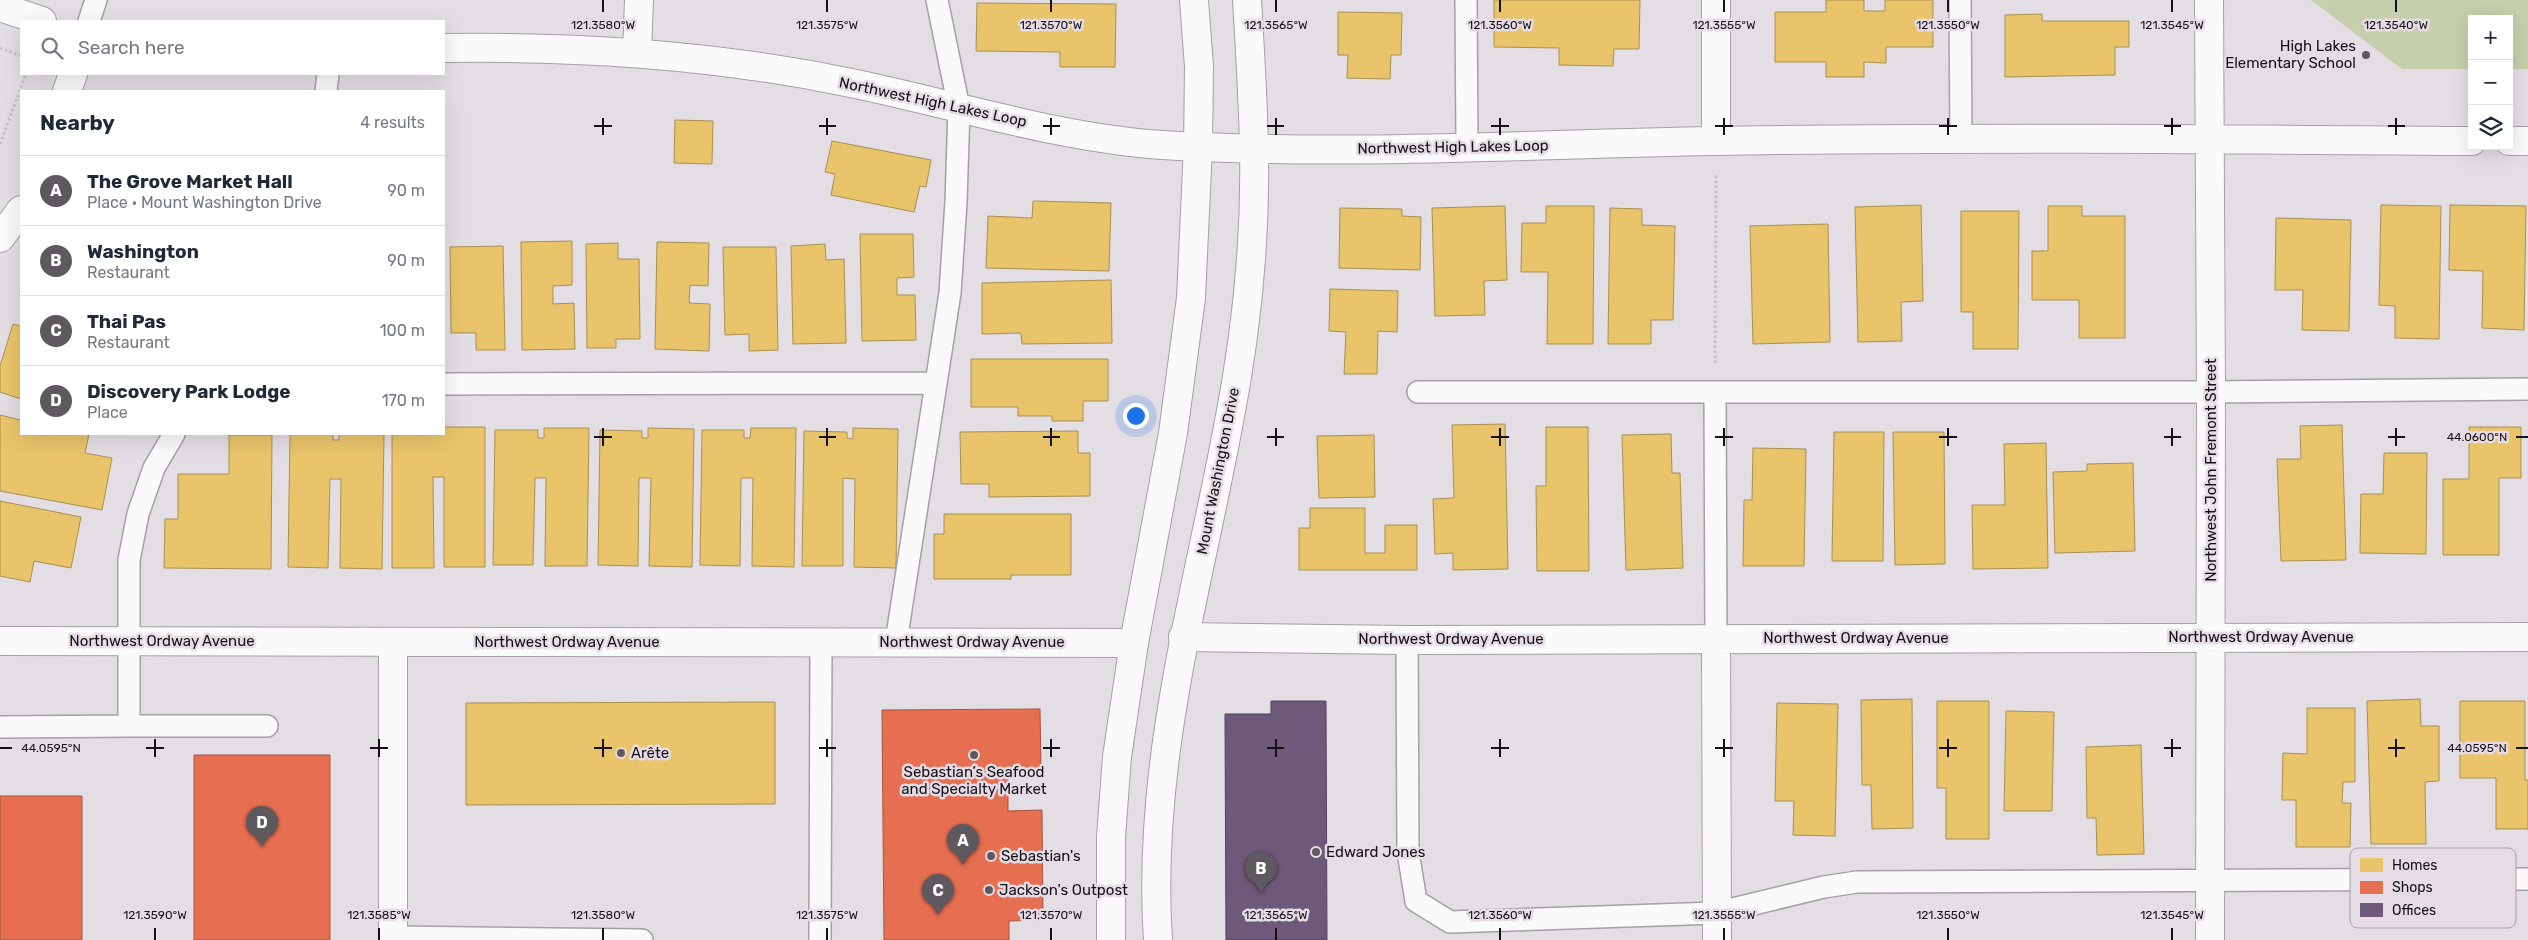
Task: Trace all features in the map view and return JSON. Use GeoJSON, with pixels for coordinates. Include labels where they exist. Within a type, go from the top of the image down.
{"type":"FeatureCollection","features":[{"type":"Feature","properties":{"kind":"street"},"geometry":{"type":"LineString","coordinates":[[637,53],[639,0]]}},
{"type":"Feature","properties":{"kind":"street"},"geometry":{"type":"LineString","coordinates":[[1111,940],[1111,837],[1114,795],[1134,643],[1173,433],[1191,298],[1198,147],[1198,58],[1194,0]]}},
{"type":"Feature","properties":{"kind":"street","name":"Mount Washington Drive"},"geometry":{"type":"LineString","coordinates":[[1158,940],[1158,824],[1164,764],[1183,637],[1229,426],[1242,340],[1250,249],[1254,149],[1247,0]]}},
{"type":"Feature","properties":{"kind":"street"},"geometry":{"type":"LineString","coordinates":[[1716,0],[1716,141]]}},
{"type":"Feature","properties":{"kind":"street","name":"Northwest John Fremont Street"},"geometry":{"type":"LineString","coordinates":[[2209,0],[2211,392],[2210,940]]}},
{"type":"Feature","properties":{"kind":"street"},"geometry":{"type":"LineString","coordinates":[[0,7],[39,20]]}},
{"type":"Feature","properties":{"kind":"street","name":"Northwest High Lakes Loop"},"geometry":{"type":"LineString","coordinates":[[445,48],[534,47],[637,53],[720,62],[846,82],[1082,134],[1148,144],[1198,147],[1254,149],[1467,147],[1716,141],[2209,139],[2468,141]]}},
{"type":"Feature","properties":{"kind":"street"},"geometry":{"type":"LineString","coordinates":[[67,90],[72,75]]}},
{"type":"Feature","properties":{"kind":"street"},"geometry":{"type":"LineString","coordinates":[[2513,141],[2528,141]]}},
{"type":"Feature","properties":{"kind":"street"},"geometry":{"type":"LineString","coordinates":[[0,238],[20,211]]}},
{"type":"Feature","properties":{"kind":"street","name":"Northwest Ordway Avenue"},"geometry":{"type":"LineString","coordinates":[[1183,637],[1406,640],[2528,637]]}},
{"type":"Feature","properties":{"kind":"street"},"geometry":{"type":"LineString","coordinates":[[1716,638],[1716,940]]}},
{"type":"Feature","properties":{"kind":"street","name":"Northwest Ordway Avenue"},"geometry":{"type":"LineString","coordinates":[[0,641],[1134,643]]}},
{"type":"Feature","properties":{"kind":"street"},"geometry":{"type":"LineString","coordinates":[[393,643],[393,938]]}},
{"type":"Feature","properties":{"kind":"lane"},"geometry":{"type":"LineString","coordinates":[[89,20],[96,0]]}},
{"type":"Feature","properties":{"kind":"lane"},"geometry":{"type":"LineString","coordinates":[[896,642],[950,293],[956,202],[959,108],[937,0]]}},
{"type":"Feature","properties":{"kind":"lane"},"geometry":{"type":"LineString","coordinates":[[1466,0],[1467,147]]}},
{"type":"Feature","properties":{"kind":"lane"},"geometry":{"type":"LineString","coordinates":[[1960,0],[1961,140]]}},
{"type":"Feature","properties":{"kind":"lane"},"geometry":{"type":"LineString","coordinates":[[326,90],[328,75]]}},
{"type":"Feature","properties":{"kind":"lane"},"geometry":{"type":"LineString","coordinates":[[445,384],[935,383]]}},
{"type":"Feature","properties":{"kind":"lane"},"geometry":{"type":"LineString","coordinates":[[1418,392],[2211,392],[2528,389]]}},
{"type":"Feature","properties":{"kind":"lane"},"geometry":{"type":"LineString","coordinates":[[1715,392],[1716,638]]}},
{"type":"Feature","properties":{"kind":"lane"},"geometry":{"type":"LineString","coordinates":[[129,726],[129,560],[138,514],[154,468],[173,435]]}},
{"type":"Feature","properties":{"kind":"lane"},"geometry":{"type":"LineString","coordinates":[[1406,640],[1408,852],[1416,901],[1450,922],[1716,913],[1824,887],[1857,882],[2350,880]]}},
{"type":"Feature","properties":{"kind":"lane"},"geometry":{"type":"LineString","coordinates":[[820,940],[821,642]]}},
{"type":"Feature","properties":{"kind":"lane"},"geometry":{"type":"LineString","coordinates":[[0,727],[267,726]]}},
{"type":"Feature","properties":{"kind":"lane"},"geometry":{"type":"LineString","coordinates":[[393,938],[642,940]]}},
{"type":"Feature","properties":{"kind":"path"},"geometry":{"type":"LineString","coordinates":[[0,48],[20,56]]}},
{"type":"Feature","properties":{"kind":"path"},"geometry":{"type":"LineString","coordinates":[[20,90],[26,75]]}},
{"type":"Feature","properties":{"kind":"path"},"geometry":{"type":"LineString","coordinates":[[0,144],[20,90]]}},
{"type":"Feature","properties":{"kind":"path"},"geometry":{"type":"LineString","coordinates":[[1715,392],[1716,141]]}},
{"type":"Feature","properties":{"kind":"green space"},"geometry":{"type":"Polygon","coordinates":[[[2311,0],[2528,0],[2528,69],[2513,69],[2513,15],[2468,15],[2468,69],[2402,69],[2311,0]]]}},
{"type":"Feature","properties":{"kind":"building: Homes"},"geometry":{"type":"Polygon","coordinates":[[[1494,0],[1640,0],[1639,49],[1614,49],[1613,66],[1559,65],[1559,48],[1494,47],[1494,0]]]}},
{"type":"Feature","properties":{"kind":"building: Homes"},"geometry":{"type":"Polygon","coordinates":[[[1826,0],[1864,0],[1864,11],[1885,11],[1885,0],[1933,0],[1933,47],[1886,47],[1886,63],[1864,62],[1864,77],[1826,77],[1826,62],[1775,62],[1775,12],[1826,12],[1826,0]]]}},
{"type":"Feature","properties":{"kind":"building: Homes"},"geometry":{"type":"Polygon","coordinates":[[[977,3],[1116,4],[1115,67],[1060,67],[1060,52],[976,51],[977,3]]]}},
{"type":"Feature","properties":{"kind":"building: Homes"},"geometry":{"type":"Polygon","coordinates":[[[1338,12],[1402,13],[1401,55],[1391,55],[1390,79],[1347,78],[1348,55],[1338,55],[1338,12]]]}},
{"type":"Feature","properties":{"kind":"building: Homes"},"geometry":{"type":"Polygon","coordinates":[[[2042,14],[2042,21],[2129,21],[2129,47],[2115,47],[2115,75],[2005,77],[2005,15],[2042,14]]]}},
{"type":"Feature","properties":{"kind":"building: Homes"},"geometry":{"type":"Polygon","coordinates":[[[675,120],[713,121],[712,164],[674,163],[675,120]]]}},
{"type":"Feature","properties":{"kind":"building: Homes"},"geometry":{"type":"Polygon","coordinates":[[[832,141],[931,160],[926,187],[920,186],[914,212],[831,195],[835,174],[825,172],[832,141]]]}},
{"type":"Feature","properties":{"kind":"building: Homes"},"geometry":{"type":"Polygon","coordinates":[[[1033,201],[1111,203],[1109,271],[986,268],[988,216],[1032,218],[1033,201]]]}},
{"type":"Feature","properties":{"kind":"building: Homes"},"geometry":{"type":"Polygon","coordinates":[[[1921,205],[1923,301],[1901,302],[1902,341],[1858,342],[1855,207],[1921,205]]]}},
{"type":"Feature","properties":{"kind":"building: Homes"},"geometry":{"type":"Polygon","coordinates":[[[2381,205],[2441,206],[2439,339],[2395,338],[2395,306],[2379,305],[2381,205]]]}},
{"type":"Feature","properties":{"kind":"building: Homes"},"geometry":{"type":"Polygon","coordinates":[[[2450,205],[2526,206],[2524,330],[2482,328],[2483,271],[2449,270],[2450,205]]]}},
{"type":"Feature","properties":{"kind":"building: Homes"},"geometry":{"type":"Polygon","coordinates":[[[1505,206],[1507,280],[1484,281],[1485,315],[1435,316],[1432,208],[1505,206]]]}},
{"type":"Feature","properties":{"kind":"building: Homes"},"geometry":{"type":"Polygon","coordinates":[[[1546,206],[1594,206],[1593,344],[1547,344],[1548,272],[1521,272],[1522,223],[1546,223],[1546,206]]]}},
{"type":"Feature","properties":{"kind":"building: Homes"},"geometry":{"type":"Polygon","coordinates":[[[2048,206],[2082,206],[2082,216],[2125,216],[2125,338],[2079,338],[2079,300],[2032,300],[2032,251],[2048,251],[2048,206]]]}},
{"type":"Feature","properties":{"kind":"building: Homes"},"geometry":{"type":"Polygon","coordinates":[[[1340,208],[1402,209],[1402,216],[1421,217],[1420,270],[1339,268],[1340,208]]]}},
{"type":"Feature","properties":{"kind":"building: Homes"},"geometry":{"type":"Polygon","coordinates":[[[1610,208],[1642,209],[1642,225],[1675,226],[1673,320],[1651,320],[1651,344],[1608,344],[1610,208]]]}},
{"type":"Feature","properties":{"kind":"building: Homes"},"geometry":{"type":"Polygon","coordinates":[[[1961,211],[2019,211],[2018,349],[1973,349],[1973,312],[1961,312],[1961,211]]]}},
{"type":"Feature","properties":{"kind":"building: Homes"},"geometry":{"type":"Polygon","coordinates":[[[2276,218],[2351,220],[2349,331],[2302,330],[2303,290],[2275,290],[2276,218]]]}},
{"type":"Feature","properties":{"kind":"building: Homes"},"geometry":{"type":"Polygon","coordinates":[[[1828,224],[1830,342],[1753,344],[1750,226],[1828,224]]]}},
{"type":"Feature","properties":{"kind":"building: Homes"},"geometry":{"type":"Polygon","coordinates":[[[860,234],[913,234],[914,277],[897,278],[897,295],[915,295],[916,340],[862,341],[860,234]]]}},
{"type":"Feature","properties":{"kind":"building: Homes"},"geometry":{"type":"Polygon","coordinates":[[[572,241],[572,285],[553,286],[553,304],[574,303],[575,349],[522,350],[521,242],[572,241]]]}},
{"type":"Feature","properties":{"kind":"building: Homes"},"geometry":{"type":"Polygon","coordinates":[[[657,242],[709,243],[708,286],[690,285],[689,303],[710,304],[709,351],[655,349],[657,242]]]}},
{"type":"Feature","properties":{"kind":"building: Homes"},"geometry":{"type":"Polygon","coordinates":[[[618,243],[618,259],[639,259],[640,339],[616,339],[616,348],[587,348],[586,244],[618,243]]]}},
{"type":"Feature","properties":{"kind":"building: Homes"},"geometry":{"type":"Polygon","coordinates":[[[825,244],[826,260],[844,259],[846,343],[793,344],[791,246],[825,244]]]}},
{"type":"Feature","properties":{"kind":"building: Homes"},"geometry":{"type":"Polygon","coordinates":[[[503,246],[505,350],[476,350],[476,333],[451,333],[450,247],[503,246]]]}},
{"type":"Feature","properties":{"kind":"building: Homes"},"geometry":{"type":"Polygon","coordinates":[[[723,247],[776,247],[778,350],[749,351],[749,334],[725,335],[723,247]]]}},
{"type":"Feature","properties":{"kind":"building: Homes"},"geometry":{"type":"Polygon","coordinates":[[[1111,280],[1112,343],[1022,344],[1021,333],[982,334],[982,283],[1111,280]]]}},
{"type":"Feature","properties":{"kind":"building: Homes"},"geometry":{"type":"Polygon","coordinates":[[[1330,289],[1398,291],[1397,332],[1378,331],[1377,374],[1344,374],[1346,332],[1329,331],[1330,289]]]}},
{"type":"Feature","properties":{"kind":"building: Homes"},"geometry":{"type":"Polygon","coordinates":[[[13,324],[20,326],[20,399],[0,392],[0,366],[13,324]]]}},
{"type":"Feature","properties":{"kind":"building: Homes"},"geometry":{"type":"Polygon","coordinates":[[[971,359],[1108,359],[1108,401],[1083,401],[1083,421],[1052,421],[1052,416],[1018,416],[1018,407],[971,407],[971,359]]]}},
{"type":"Feature","properties":{"kind":"building: Homes"},"geometry":{"type":"Polygon","coordinates":[[[0,415],[20,420],[20,435],[89,435],[85,453],[112,458],[102,510],[0,491],[0,415]]]}},
{"type":"Feature","properties":{"kind":"building: Homes"},"geometry":{"type":"Polygon","coordinates":[[[1505,424],[1508,569],[1453,570],[1453,553],[1435,554],[1433,499],[1454,498],[1452,425],[1505,424]]]}},
{"type":"Feature","properties":{"kind":"building: Homes"},"geometry":{"type":"Polygon","coordinates":[[[2342,425],[2346,560],[2281,561],[2277,459],[2301,459],[2300,426],[2342,425]]]}},
{"type":"Feature","properties":{"kind":"building: Homes"},"geometry":{"type":"Polygon","coordinates":[[[445,427],[485,427],[485,567],[444,567],[444,477],[433,477],[434,568],[392,568],[392,435],[445,435],[445,427]]]}},
{"type":"Feature","properties":{"kind":"building: Homes"},"geometry":{"type":"Polygon","coordinates":[[[1546,427],[1588,427],[1589,571],[1537,571],[1536,486],[1546,486],[1546,427]]]}},
{"type":"Feature","properties":{"kind":"building: Homes"},"geometry":{"type":"Polygon","coordinates":[[[2469,427],[2521,427],[2521,478],[2499,478],[2499,555],[2443,555],[2443,479],[2469,479],[2469,427]]]}},
{"type":"Feature","properties":{"kind":"building: Homes"},"geometry":{"type":"Polygon","coordinates":[[[544,428],[589,428],[587,566],[545,566],[546,478],[535,478],[533,565],[493,565],[495,430],[538,430],[538,438],[544,438],[544,428]]]}},
{"type":"Feature","properties":{"kind":"building: Homes"},"geometry":{"type":"Polygon","coordinates":[[[648,428],[694,429],[692,567],[649,566],[651,478],[639,478],[638,566],[598,565],[600,430],[642,431],[642,438],[648,438],[648,428]]]}},
{"type":"Feature","properties":{"kind":"building: Homes"},"geometry":{"type":"Polygon","coordinates":[[[751,428],[796,428],[794,567],[752,566],[753,478],[741,478],[740,566],[700,565],[702,430],[744,430],[744,438],[750,438],[751,428]]]}},
{"type":"Feature","properties":{"kind":"building: Homes"},"geometry":{"type":"Polygon","coordinates":[[[853,428],[898,429],[896,568],[854,567],[855,479],[843,478],[843,566],[802,566],[804,431],[847,432],[847,438],[853,439],[853,428]]]}},
{"type":"Feature","properties":{"kind":"building: Homes"},"geometry":{"type":"Polygon","coordinates":[[[1078,431],[1078,453],[1090,453],[1090,496],[989,497],[989,484],[961,484],[960,432],[1078,431]]]}},
{"type":"Feature","properties":{"kind":"building: Homes"},"geometry":{"type":"Polygon","coordinates":[[[1834,432],[1884,432],[1883,561],[1832,561],[1834,432]]]}},
{"type":"Feature","properties":{"kind":"building: Homes"},"geometry":{"type":"Polygon","coordinates":[[[1893,432],[1944,432],[1945,564],[1895,565],[1893,432]]]}},
{"type":"Feature","properties":{"kind":"building: Homes"},"geometry":{"type":"Polygon","coordinates":[[[1671,434],[1672,473],[1680,473],[1683,568],[1626,570],[1622,435],[1671,434]]]}},
{"type":"Feature","properties":{"kind":"building: Homes"},"geometry":{"type":"Polygon","coordinates":[[[229,435],[272,435],[271,569],[164,568],[165,519],[178,519],[178,474],[229,474],[229,435]]]}},
{"type":"Feature","properties":{"kind":"building: Homes"},"geometry":{"type":"Polygon","coordinates":[[[290,435],[333,435],[333,440],[339,440],[339,435],[384,435],[382,569],[340,568],[341,479],[330,479],[328,568],[288,567],[290,435]]]}},
{"type":"Feature","properties":{"kind":"building: Homes"},"geometry":{"type":"Polygon","coordinates":[[[1374,435],[1375,497],[1319,498],[1317,436],[1374,435]]]}},
{"type":"Feature","properties":{"kind":"building: Homes"},"geometry":{"type":"Polygon","coordinates":[[[2046,443],[2048,568],[1973,569],[1972,505],[2005,505],[2004,444],[2046,443]]]}},
{"type":"Feature","properties":{"kind":"building: Homes"},"geometry":{"type":"Polygon","coordinates":[[[1753,448],[1806,449],[1804,566],[1743,566],[1744,500],[1752,500],[1753,448]]]}},
{"type":"Feature","properties":{"kind":"building: Homes"},"geometry":{"type":"Polygon","coordinates":[[[2384,453],[2427,453],[2426,554],[2360,553],[2361,494],[2383,494],[2384,453]]]}},
{"type":"Feature","properties":{"kind":"building: Homes"},"geometry":{"type":"Polygon","coordinates":[[[2133,463],[2135,551],[2055,553],[2053,472],[2087,471],[2087,464],[2133,463]]]}},
{"type":"Feature","properties":{"kind":"building: Homes"},"geometry":{"type":"Polygon","coordinates":[[[0,501],[81,517],[71,568],[34,561],[30,582],[0,576],[0,501]]]}},
{"type":"Feature","properties":{"kind":"building: Homes"},"geometry":{"type":"Polygon","coordinates":[[[1310,508],[1365,508],[1365,553],[1385,553],[1385,525],[1417,525],[1417,570],[1299,570],[1299,528],[1310,528],[1310,508]]]}},
{"type":"Feature","properties":{"kind":"building: Homes"},"geometry":{"type":"Polygon","coordinates":[[[944,514],[1071,514],[1071,575],[1011,575],[1011,579],[934,579],[934,534],[944,534],[944,514]]]}},
{"type":"Feature","properties":{"kind":"building: Homes"},"geometry":{"type":"Polygon","coordinates":[[[1912,699],[1913,828],[1872,829],[1871,785],[1862,785],[1861,700],[1912,699]]]}},
{"type":"Feature","properties":{"kind":"building: Homes"},"geometry":{"type":"Polygon","coordinates":[[[2420,699],[2421,726],[2439,726],[2439,781],[2425,782],[2426,844],[2371,844],[2367,701],[2420,699]]]}},
{"type":"Feature","properties":{"kind":"building: Homes"},"geometry":{"type":"Polygon","coordinates":[[[1937,701],[1989,701],[1989,839],[1946,839],[1946,788],[1937,788],[1937,701]]]}},
{"type":"Feature","properties":{"kind":"building: Homes"},"geometry":{"type":"Polygon","coordinates":[[[2460,701],[2525,701],[2525,780],[2528,780],[2528,829],[2496,829],[2496,778],[2460,778],[2460,701]]]}},
{"type":"Feature","properties":{"kind":"building: Homes","name":"Arête"},"geometry":{"type":"Polygon","coordinates":[[[775,702],[775,804],[466,805],[466,703],[775,702]]]}},
{"type":"Feature","properties":{"kind":"building: Homes"},"geometry":{"type":"Polygon","coordinates":[[[1777,703],[1838,704],[1835,836],[1793,835],[1794,801],[1775,801],[1777,703]]]}},
{"type":"Feature","properties":{"kind":"building: Homes"},"geometry":{"type":"Polygon","coordinates":[[[2307,708],[2355,708],[2355,782],[2343,782],[2342,803],[2351,803],[2350,847],[2296,847],[2296,800],[2282,800],[2283,753],[2307,754],[2307,708]]]}},
{"type":"Feature","properties":{"kind":"building: Homes"},"geometry":{"type":"Polygon","coordinates":[[[2006,711],[2054,712],[2052,811],[2004,811],[2006,711]]]}},
{"type":"Feature","properties":{"kind":"building: Homes"},"geometry":{"type":"Polygon","coordinates":[[[2141,745],[2144,854],[2097,855],[2096,818],[2087,818],[2086,747],[2141,745]]]}},
{"type":"Feature","properties":{"kind":"building: Shops"},"geometry":{"type":"Polygon","coordinates":[[[1040,709],[1041,768],[1008,769],[1008,811],[1042,810],[1043,920],[1009,921],[1009,940],[884,940],[882,710],[1040,709]]]}},
{"type":"Feature","properties":{"kind":"building: Shops"},"geometry":{"type":"Polygon","coordinates":[[[194,755],[330,755],[330,940],[194,940],[194,755]]]}},
{"type":"Feature","properties":{"kind":"building: Shops"},"geometry":{"type":"Polygon","coordinates":[[[0,796],[82,796],[82,940],[0,940],[0,796]]]}},
{"type":"Feature","properties":{"kind":"building: Offices"},"geometry":{"type":"Polygon","coordinates":[[[1271,701],[1326,701],[1327,940],[1226,940],[1225,714],[1271,714],[1271,701]]]}},
{"type":"Feature","properties":{"kind":"place","name":"High Lakes Elementary School"},"geometry":{"type":"Point","coordinates":[2366,55]}},
{"type":"Feature","properties":{"kind":"place","name":"Arête"},"geometry":{"type":"Point","coordinates":[621,753]}},
{"type":"Feature","properties":{"kind":"place","name":"Sebastian’s Seafood and Specialty Market"},"geometry":{"type":"Point","coordinates":[974,755]}},
{"type":"Feature","properties":{"kind":"place","name":"Discovery Park Lodge"},"geometry":{"type":"Point","coordinates":[262,847]}},
{"type":"Feature","properties":{"kind":"place","name":"Edward Jones"},"geometry":{"type":"Point","coordinates":[1316,852]}},
{"type":"Feature","properties":{"kind":"place","name":"Sebastian's"},"geometry":{"type":"Point","coordinates":[991,856]}},
{"type":"Feature","properties":{"kind":"place","name":"The Grove Market Hall"},"geometry":{"type":"Point","coordinates":[963,865]}},
{"type":"Feature","properties":{"kind":"place","name":"Jackson's Outpost"},"geometry":{"type":"Point","coordinates":[989,890]}},
{"type":"Feature","properties":{"kind":"place","name":"Washington"},"geometry":{"type":"Point","coordinates":[1261,893]}},
{"type":"Feature","properties":{"kind":"place","name":"Thai Pas"},"geometry":{"type":"Point","coordinates":[938,915]}}]}
